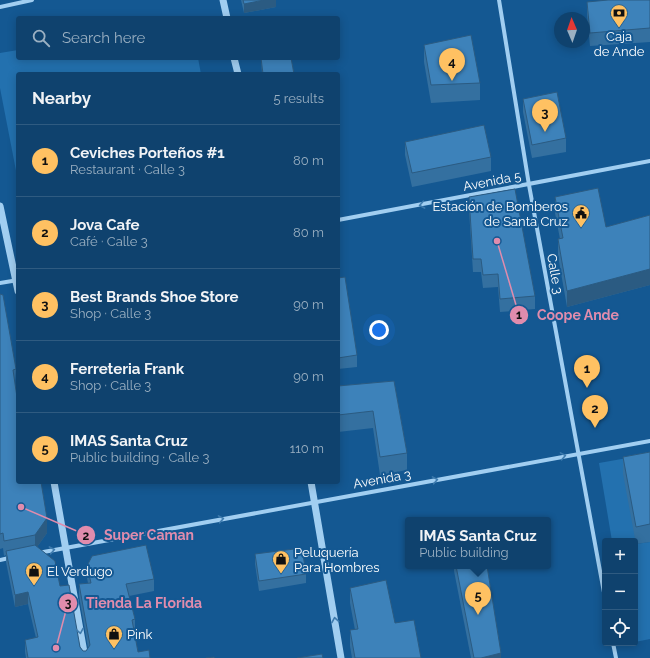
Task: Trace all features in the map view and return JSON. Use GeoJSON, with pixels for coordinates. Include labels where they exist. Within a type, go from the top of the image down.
{"type":"FeatureCollection","features":[{"type":"Feature","properties":{"kind":"street"},"geometry":{"type":"LineString","coordinates":[[0,7],[32,0]]}},
{"type":"Feature","properties":{"kind":"street"},"geometry":{"type":"LineString","coordinates":[[223,0],[227,16]]}},
{"type":"Feature","properties":{"kind":"street","name":"Calle 3"},"geometry":{"type":"LineString","coordinates":[[499,0],[529,185],[602,582]]}},
{"type":"Feature","properties":{"kind":"street"},"geometry":{"type":"LineString","coordinates":[[234,60],[238,72]]}},
{"type":"Feature","properties":{"kind":"street","name":"Avenida 5"},"geometry":{"type":"LineString","coordinates":[[340,220],[529,185],[650,160]]}},
{"type":"Feature","properties":{"kind":"street"},"geometry":{"type":"LineString","coordinates":[[0,206],[16,276]]}},
{"type":"Feature","properties":{"kind":"street"},"geometry":{"type":"LineString","coordinates":[[0,283],[16,280]]}},
{"type":"Feature","properties":{"kind":"street","name":"Avenida 3"},"geometry":{"type":"LineString","coordinates":[[29,554],[650,441]]}},
{"type":"Feature","properties":{"kind":"street"},"geometry":{"type":"LineString","coordinates":[[54,484],[85,658]]}},
{"type":"Feature","properties":{"kind":"street"},"geometry":{"type":"LineString","coordinates":[[311,484],[341,658]]}},
{"type":"Feature","properties":{"kind":"street"},"geometry":{"type":"LineString","coordinates":[[0,560],[15,557]]}},
{"type":"Feature","properties":{"kind":"street"},"geometry":{"type":"LineString","coordinates":[[614,646],[616,658]]}},
{"type":"Feature","properties":{"kind":"shaded area"},"geometry":{"type":"Polygon","coordinates":[[[16,50],[16,60],[198,60],[201,72],[16,72],[16,171],[0,88],[0,53],[16,50]]]}},
{"type":"Feature","properties":{"kind":"shaded area"},"geometry":{"type":"Polygon","coordinates":[[[650,454],[637,538],[612,538],[599,463],[650,454]]]}},
{"type":"Feature","properties":{"kind":"shaded area"},"geometry":{"type":"Polygon","coordinates":[[[650,542],[650,639],[638,641],[638,544],[650,542]]]}},
{"type":"Feature","properties":{"kind":"building"},"geometry":{"type":"Polygon","coordinates":[[[243,0],[264,0],[244,4],[243,0]]]}},
{"type":"Feature","properties":{"kind":"building","name":"Caja de Ande"},"geometry":{"type":"Polygon","coordinates":[[[608,0],[650,0],[650,28],[590,33],[590,12],[588,12],[587,2],[608,0]]]}},
{"type":"Feature","properties":{"kind":"building"},"geometry":{"type":"Polygon","coordinates":[[[471,35],[480,83],[431,85],[424,45],[471,35]]]}},
{"type":"Feature","properties":{"kind":"building"},"geometry":{"type":"Polygon","coordinates":[[[261,60],[291,60],[294,72],[263,72],[261,60]]]}},
{"type":"Feature","properties":{"kind":"building"},"geometry":{"type":"Polygon","coordinates":[[[557,92],[566,138],[532,145],[523,99],[557,92]]]}},
{"type":"Feature","properties":{"kind":"building"},"geometry":{"type":"Polygon","coordinates":[[[484,125],[491,157],[412,173],[405,142],[484,125]]]}},
{"type":"Feature","properties":{"kind":"building"},"geometry":{"type":"Polygon","coordinates":[[[598,188],[606,227],[650,215],[650,269],[567,291],[558,239],[563,238],[555,197],[598,188]]]}},
{"type":"Feature","properties":{"kind":"building"},"geometry":{"type":"Polygon","coordinates":[[[515,189],[535,296],[500,299],[498,274],[483,275],[481,259],[473,259],[469,197],[515,189]]]}},
{"type":"Feature","properties":{"kind":"building"},"geometry":{"type":"Polygon","coordinates":[[[345,277],[357,355],[340,358],[340,278],[345,277]]]}},
{"type":"Feature","properties":{"kind":"building"},"geometry":{"type":"Polygon","coordinates":[[[0,294],[3,295],[16,369],[13,370],[16,390],[16,484],[41,484],[47,518],[35,535],[4,541],[3,533],[0,534],[0,294]]]}},
{"type":"Feature","properties":{"kind":"building"},"geometry":{"type":"Polygon","coordinates":[[[394,381],[407,453],[380,457],[373,411],[340,415],[340,386],[394,381]]]}},
{"type":"Feature","properties":{"kind":"building"},"geometry":{"type":"Polygon","coordinates":[[[650,452],[650,524],[636,527],[623,457],[650,452]]]}},
{"type":"Feature","properties":{"kind":"building"},"geometry":{"type":"Polygon","coordinates":[[[35,545],[55,561],[60,586],[69,585],[80,647],[83,651],[86,651],[90,645],[79,584],[91,583],[87,566],[92,556],[146,545],[154,579],[126,584],[135,619],[132,620],[138,652],[149,650],[150,658],[28,658],[25,640],[38,637],[28,592],[15,595],[6,551],[35,545]]]}},
{"type":"Feature","properties":{"kind":"building","name":"Peluquería Para Hombres"},"geometry":{"type":"Polygon","coordinates":[[[302,548],[306,574],[259,581],[255,554],[302,548]]]}},
{"type":"Feature","properties":{"kind":"building"},"geometry":{"type":"Polygon","coordinates":[[[457,569],[487,569],[501,653],[481,658],[474,658],[457,569]]]}},
{"type":"Feature","properties":{"kind":"building"},"geometry":{"type":"Polygon","coordinates":[[[386,580],[395,623],[414,620],[421,658],[355,658],[350,630],[358,629],[350,588],[386,580]]]}},
{"type":"Feature","properties":{"kind":"building"},"geometry":{"type":"Polygon","coordinates":[[[322,654],[323,658],[297,658],[322,654]]]}},
{"type":"Feature","properties":{"kind":"place","name":"Caja de Ande"},"geometry":{"type":"Point","coordinates":[619,28]}},
{"type":"Feature","properties":{"kind":"place","name":"Ferreteria Frank"},"geometry":{"type":"Point","coordinates":[452,81]}},
{"type":"Feature","properties":{"kind":"place","name":"Best Brands Shoe Store"},"geometry":{"type":"Point","coordinates":[545,132]}},
{"type":"Feature","properties":{"kind":"place","name":"Estación de Bomberos de Santa Cruz"},"geometry":{"type":"Point","coordinates":[581,228]}},
{"type":"Feature","properties":{"kind":"place","name":"Coope Ande"},"geometry":{"type":"Point","coordinates":[497,241]}},
{"type":"Feature","properties":{"kind":"place","name":"Ceviches Porteños #1"},"geometry":{"type":"Point","coordinates":[587,388]}},
{"type":"Feature","properties":{"kind":"place","name":"Jova Cafe"},"geometry":{"type":"Point","coordinates":[595,428]}},
{"type":"Feature","properties":{"kind":"place","name":"Super Caman"},"geometry":{"type":"Point","coordinates":[21,507]}},
{"type":"Feature","properties":{"kind":"place","name":"Peluquería Para Hombres"},"geometry":{"type":"Point","coordinates":[281,574]}},
{"type":"Feature","properties":{"kind":"place","name":"El Verdugo"},"geometry":{"type":"Point","coordinates":[34,586]}},
{"type":"Feature","properties":{"kind":"place","name":"IMAS Santa Cruz"},"geometry":{"type":"Point","coordinates":[478,615]}},
{"type":"Feature","properties":{"kind":"place","name":"Tienda La Florida"},"geometry":{"type":"Point","coordinates":[56,648]}},
{"type":"Feature","properties":{"kind":"place","name":"Pink"},"geometry":{"type":"Point","coordinates":[114,649]}}]}
